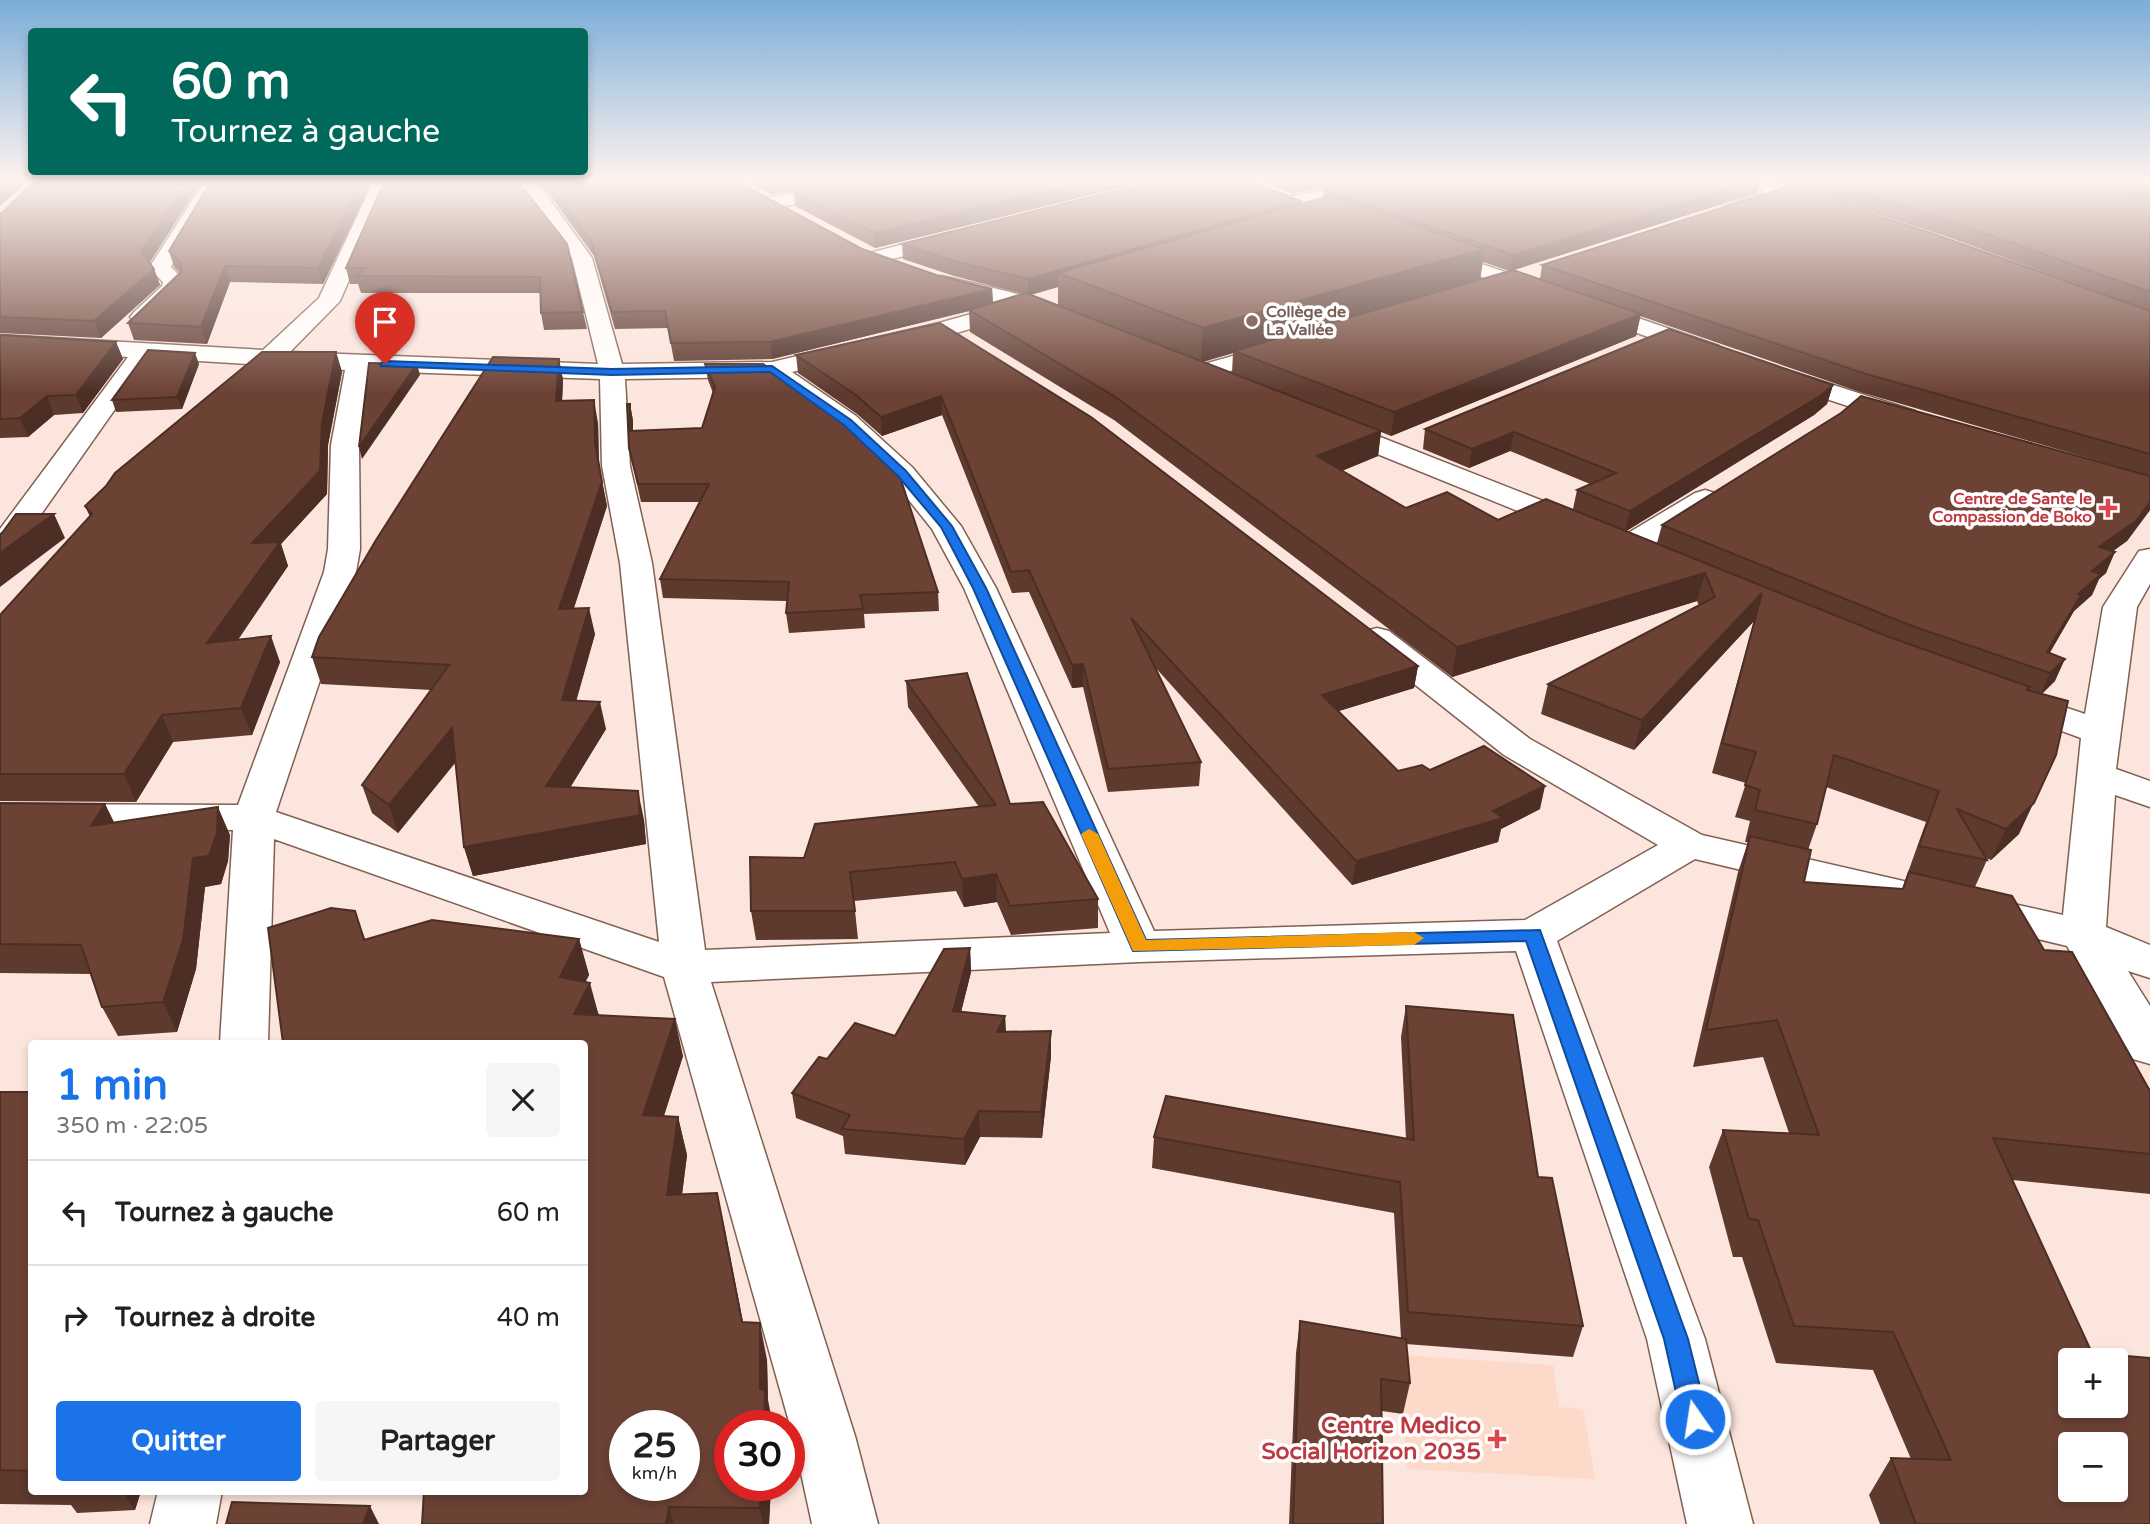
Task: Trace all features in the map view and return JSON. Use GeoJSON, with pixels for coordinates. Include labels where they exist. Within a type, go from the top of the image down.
{"type":"FeatureCollection","features":[{"type":"Feature","properties":{"kind":"street"},"geometry":{"type":"LineString","coordinates":[[108,348],[173,288],[174,281],[160,268],[170,251]]}},
{"type":"Feature","properties":{"kind":"street"},"geometry":{"type":"LineString","coordinates":[[271,356],[330,301],[352,251]]}},
{"type":"Feature","properties":{"kind":"street"},"geometry":{"type":"LineString","coordinates":[[577,251],[582,258],[612,372],[616,466],[636,563],[684,967],[824,1436],[845,1524]]}},
{"type":"Feature","properties":{"kind":"street"},"geometry":{"type":"LineString","coordinates":[[859,251],[946,284],[1027,304],[1077,324]]}},
{"type":"Feature","properties":{"kind":"street"},"geometry":{"type":"LineString","coordinates":[[872,258],[899,251]]}},
{"type":"Feature","properties":{"kind":"street"},"geometry":{"type":"LineString","coordinates":[[1429,251],[1732,359]]}},
{"type":"Feature","properties":{"kind":"street"},"geometry":{"type":"LineString","coordinates":[[1474,292],[1539,272]]}},
{"type":"Feature","properties":{"kind":"street"},"geometry":{"type":"LineString","coordinates":[[0,342],[359,363],[612,372],[772,369],[945,329],[1066,293]]}},
{"type":"Feature","properties":{"kind":"street"},"geometry":{"type":"LineString","coordinates":[[945,329],[979,350]]}},
{"type":"Feature","properties":{"kind":"street"},"geometry":{"type":"LineString","coordinates":[[1629,351],[1666,335]]}},
{"type":"Feature","properties":{"kind":"street"},"geometry":{"type":"LineString","coordinates":[[1233,387],[1188,368],[1304,342]]}},
{"type":"Feature","properties":{"kind":"street"},"geometry":{"type":"LineString","coordinates":[[0,550],[145,350]]}},
{"type":"Feature","properties":{"kind":"street"},"geometry":{"type":"LineString","coordinates":[[244,1040],[254,818],[340,572],[344,549],[345,445],[359,363]]}},
{"type":"Feature","properties":{"kind":"street"},"geometry":{"type":"LineString","coordinates":[[1758,368],[1850,401],[1928,423]]}},
{"type":"Feature","properties":{"kind":"street"},"geometry":{"type":"LineString","coordinates":[[772,369],[848,422],[902,473],[946,526],[980,588],[1139,947]]}},
{"type":"Feature","properties":{"kind":"street"},"geometry":{"type":"LineString","coordinates":[[1825,423],[1850,401]]}},
{"type":"Feature","properties":{"kind":"street"},"geometry":{"type":"LineString","coordinates":[[1305,416],[1642,551],[1733,481]]}},
{"type":"Feature","properties":{"kind":"street"},"geometry":{"type":"LineString","coordinates":[[1391,449],[1429,433]]}},
{"type":"Feature","properties":{"kind":"street"},"geometry":{"type":"LineString","coordinates":[[2150,558],[2099,732],[2083,935],[2150,1046]]}},
{"type":"Feature","properties":{"kind":"street"},"geometry":{"type":"LineString","coordinates":[[1347,614],[1517,747],[1689,845],[2083,935],[2150,962]]}},
{"type":"Feature","properties":{"kind":"street"},"geometry":{"type":"LineString","coordinates":[[1995,694],[2099,732]]}},
{"type":"Feature","properties":{"kind":"street"},"geometry":{"type":"LineString","coordinates":[[2095,775],[2150,795]]}},
{"type":"Feature","properties":{"kind":"street"},"geometry":{"type":"LineString","coordinates":[[0,816],[254,818],[684,967],[1139,947],[1533,935],[1689,845]]}},
{"type":"Feature","properties":{"kind":"street"},"geometry":{"type":"LineString","coordinates":[[1533,935],[1676,1339],[1720,1524]]}},
{"type":"Feature","properties":{"kind":"street"},"geometry":{"type":"LineString","coordinates":[[183,1524],[189,1495]]}},
{"type":"Feature","properties":{"kind":"shaded area","name":"Centre Medico Social Horizon 2035"},"geometry":{"type":"Polygon","coordinates":[[[1398,1355],[1553,1365],[1559,1407],[1583,1409],[1595,1479],[1407,1469],[1398,1355]]]}},
{"type":"Feature","properties":{"kind":"building"},"geometry":{"type":"Polygon","coordinates":[[[0,251],[141,251],[154,269],[94,321],[0,317],[0,251]]]}},
{"type":"Feature","properties":{"kind":"building"},"geometry":{"type":"Polygon","coordinates":[[[169,251],[326,251],[318,268],[225,266],[201,327],[128,323],[181,272],[181,263],[169,251]]]}},
{"type":"Feature","properties":{"kind":"building"},"geometry":{"type":"Polygon","coordinates":[[[353,251],[569,251],[583,312],[541,313],[540,277],[356,276],[366,268],[346,268],[353,251]]]}},
{"type":"Feature","properties":{"kind":"building"},"geometry":{"type":"Polygon","coordinates":[[[594,251],[868,251],[936,275],[992,289],[770,342],[671,343],[665,311],[612,312],[594,251]]]}},
{"type":"Feature","properties":{"kind":"building"},"geometry":{"type":"Polygon","coordinates":[[[923,251],[1126,251],[1028,279],[923,251]]]}},
{"type":"Feature","properties":{"kind":"building"},"geometry":{"type":"Polygon","coordinates":[[[1135,251],[1476,251],[1203,328],[1058,273],[1135,251]]]}},
{"type":"Feature","properties":{"kind":"building"},"geometry":{"type":"Polygon","coordinates":[[[1502,251],[1526,251],[1513,255],[1502,251]]]}},
{"type":"Feature","properties":{"kind":"building"},"geometry":{"type":"Polygon","coordinates":[[[1586,251],[1982,251],[2150,311],[2150,454],[1866,374],[1542,265],[1586,251]]]}},
{"type":"Feature","properties":{"kind":"building"},"geometry":{"type":"Polygon","coordinates":[[[2035,251],[2150,251],[2150,292],[2035,251]]]}},
{"type":"Feature","properties":{"kind":"building"},"geometry":{"type":"Polygon","coordinates":[[[1513,270],[1641,314],[1394,412],[1234,351],[1513,270]]]}},
{"type":"Feature","properties":{"kind":"building"},"geometry":{"type":"Polygon","coordinates":[[[1026,293],[1381,431],[1317,456],[1406,508],[1447,492],[1498,520],[1546,499],[1889,637],[2030,687],[2027,690],[2068,701],[2056,755],[2034,803],[2006,829],[1957,809],[1987,860],[1919,846],[1939,791],[1834,755],[1817,824],[1755,810],[1760,790],[1745,785],[1756,752],[1722,743],[1762,593],[1642,720],[1548,684],[1715,597],[1705,573],[1457,647],[1114,396],[969,310],[1026,293]]]}},
{"type":"Feature","properties":{"kind":"building"},"geometry":{"type":"Polygon","coordinates":[[[940,323],[1091,417],[1418,666],[1322,695],[1398,771],[1422,765],[1430,770],[1484,746],[1545,786],[1493,811],[1503,818],[1356,861],[1131,618],[1201,762],[1108,769],[1083,664],[1072,665],[1029,570],[1011,572],[941,396],[881,417],[856,395],[796,355],[940,323]]]}},
{"type":"Feature","properties":{"kind":"building"},"geometry":{"type":"Polygon","coordinates":[[[1669,329],[1833,385],[1820,396],[1630,511],[1577,490],[1616,473],[1514,432],[1472,449],[1425,429],[1669,329]]]}},
{"type":"Feature","properties":{"kind":"building"},"geometry":{"type":"Polygon","coordinates":[[[0,335],[116,342],[76,395],[47,396],[20,418],[0,419],[0,335]]]}},
{"type":"Feature","properties":{"kind":"building"},"geometry":{"type":"Polygon","coordinates":[[[148,350],[195,353],[177,397],[112,400],[148,350]]]}},
{"type":"Feature","properties":{"kind":"building"},"geometry":{"type":"Polygon","coordinates":[[[262,352],[336,352],[322,423],[320,471],[252,543],[280,542],[207,643],[271,636],[241,708],[162,715],[124,774],[0,774],[0,615],[92,514],[85,506],[115,473],[262,352]]]}},
{"type":"Feature","properties":{"kind":"building"},"geometry":{"type":"Polygon","coordinates":[[[493,357],[559,359],[556,401],[594,400],[595,443],[602,482],[559,609],[589,608],[562,700],[600,702],[546,786],[638,791],[640,815],[464,847],[452,728],[389,805],[362,785],[449,665],[312,657],[319,637],[376,540],[493,357]]]}},
{"type":"Feature","properties":{"kind":"building"},"geometry":{"type":"Polygon","coordinates":[[[369,363],[417,364],[359,447],[369,363]]]}},
{"type":"Feature","properties":{"kind":"building"},"geometry":{"type":"Polygon","coordinates":[[[705,364],[763,364],[835,413],[900,477],[938,592],[860,595],[863,609],[786,613],[789,582],[660,579],[709,484],[638,484],[629,448],[627,404],[630,404],[630,431],[702,428],[715,387],[705,364]]]}},
{"type":"Feature","properties":{"kind":"building"},"geometry":{"type":"Polygon","coordinates":[[[1861,396],[2150,476],[2150,502],[2136,521],[2099,547],[2115,552],[2092,571],[2101,574],[2078,594],[2081,595],[2047,652],[2065,659],[2050,673],[1912,626],[1662,525],[1841,413],[1861,396]]]}},
{"type":"Feature","properties":{"kind":"building"},"geometry":{"type":"Polygon","coordinates":[[[16,514],[54,514],[0,553],[0,534],[16,514]]]}},
{"type":"Feature","properties":{"kind":"building"},"geometry":{"type":"Polygon","coordinates":[[[967,673],[1010,804],[1043,802],[1098,899],[1010,906],[996,874],[962,879],[955,862],[850,872],[855,911],[751,911],[750,857],[804,858],[815,824],[996,805],[906,681],[967,673]]]}},
{"type":"Feature","properties":{"kind":"building"},"geometry":{"type":"Polygon","coordinates":[[[0,803],[105,804],[91,826],[218,807],[217,833],[209,856],[193,858],[183,940],[163,1002],[102,1007],[81,945],[0,944],[0,803]]]}},
{"type":"Feature","properties":{"kind":"building"},"geometry":{"type":"Polygon","coordinates":[[[1750,836],[1811,850],[1804,882],[1903,889],[1909,872],[2012,896],[2044,950],[2072,952],[2150,1091],[2150,1154],[1993,1138],[2090,1348],[2058,1348],[2058,1418],[2128,1418],[2128,1356],[2150,1358],[2150,1524],[1916,1524],[1891,1458],[1951,1460],[1893,1332],[1794,1326],[1758,1220],[1749,1219],[1723,1130],[1819,1135],[1777,1020],[1706,1030],[1750,836]]]}},
{"type":"Feature","properties":{"kind":"building"},"geometry":{"type":"Polygon","coordinates":[[[331,908],[355,911],[364,940],[432,920],[579,939],[560,977],[590,983],[574,1014],[675,1019],[643,1115],[678,1117],[667,1195],[717,1193],[742,1322],[760,1323],[760,1389],[765,1390],[764,1410],[714,1410],[714,1501],[760,1501],[760,1508],[669,1507],[666,1524],[422,1524],[424,1495],[588,1495],[588,1040],[283,1040],[268,928],[331,908]]]}},
{"type":"Feature","properties":{"kind":"building"},"geometry":{"type":"Polygon","coordinates":[[[970,948],[953,1011],[1005,1016],[997,1032],[1051,1031],[1041,1112],[979,1111],[964,1139],[842,1129],[850,1115],[792,1093],[819,1057],[827,1059],[855,1023],[895,1036],[944,949],[970,948]]]}},
{"type":"Feature","properties":{"kind":"building"},"geometry":{"type":"Polygon","coordinates":[[[1406,1006],[1513,1015],[1538,1177],[1552,1178],[1583,1326],[1408,1312],[1400,1182],[1154,1137],[1166,1096],[1414,1140],[1406,1006]]]}},
{"type":"Feature","properties":{"kind":"building"},"geometry":{"type":"Polygon","coordinates":[[[0,1092],[28,1092],[28,1471],[0,1470],[0,1092]]]}},
{"type":"Feature","properties":{"kind":"building"},"geometry":{"type":"Polygon","coordinates":[[[1300,1321],[1406,1339],[1410,1383],[1381,1379],[1383,1524],[1293,1524],[1300,1321]]]}},
{"type":"Feature","properties":{"kind":"building"},"geometry":{"type":"Polygon","coordinates":[[[232,1502],[370,1506],[363,1524],[226,1524],[232,1502]]]}},
{"type":"Feature","properties":{"kind":"slow traffic"},"geometry":{"type":"LineString","coordinates":[[1089,834],[1139,947],[1414,938]]}},
{"type":"Feature","properties":{"kind":"place","name":"Collège de La Vallée"},"geometry":{"type":"Point","coordinates":[1252,321]}},
{"type":"Feature","properties":{"kind":"place","name":"Centre de Sante le Compassion de Boko"},"geometry":{"type":"Point","coordinates":[2108,508]}},
{"type":"Feature","properties":{"kind":"place","name":"Centre Medico Social Horizon 2035"},"geometry":{"type":"Point","coordinates":[1497,1439]}},
{"type":"Feature","properties":{"kind":"route"},"geometry":{"type":"LineString","coordinates":[[385,364],[612,372],[772,369],[848,422],[902,473],[946,526],[980,588],[1139,947],[1533,935],[1676,1339],[1695,1419]]}}]}
